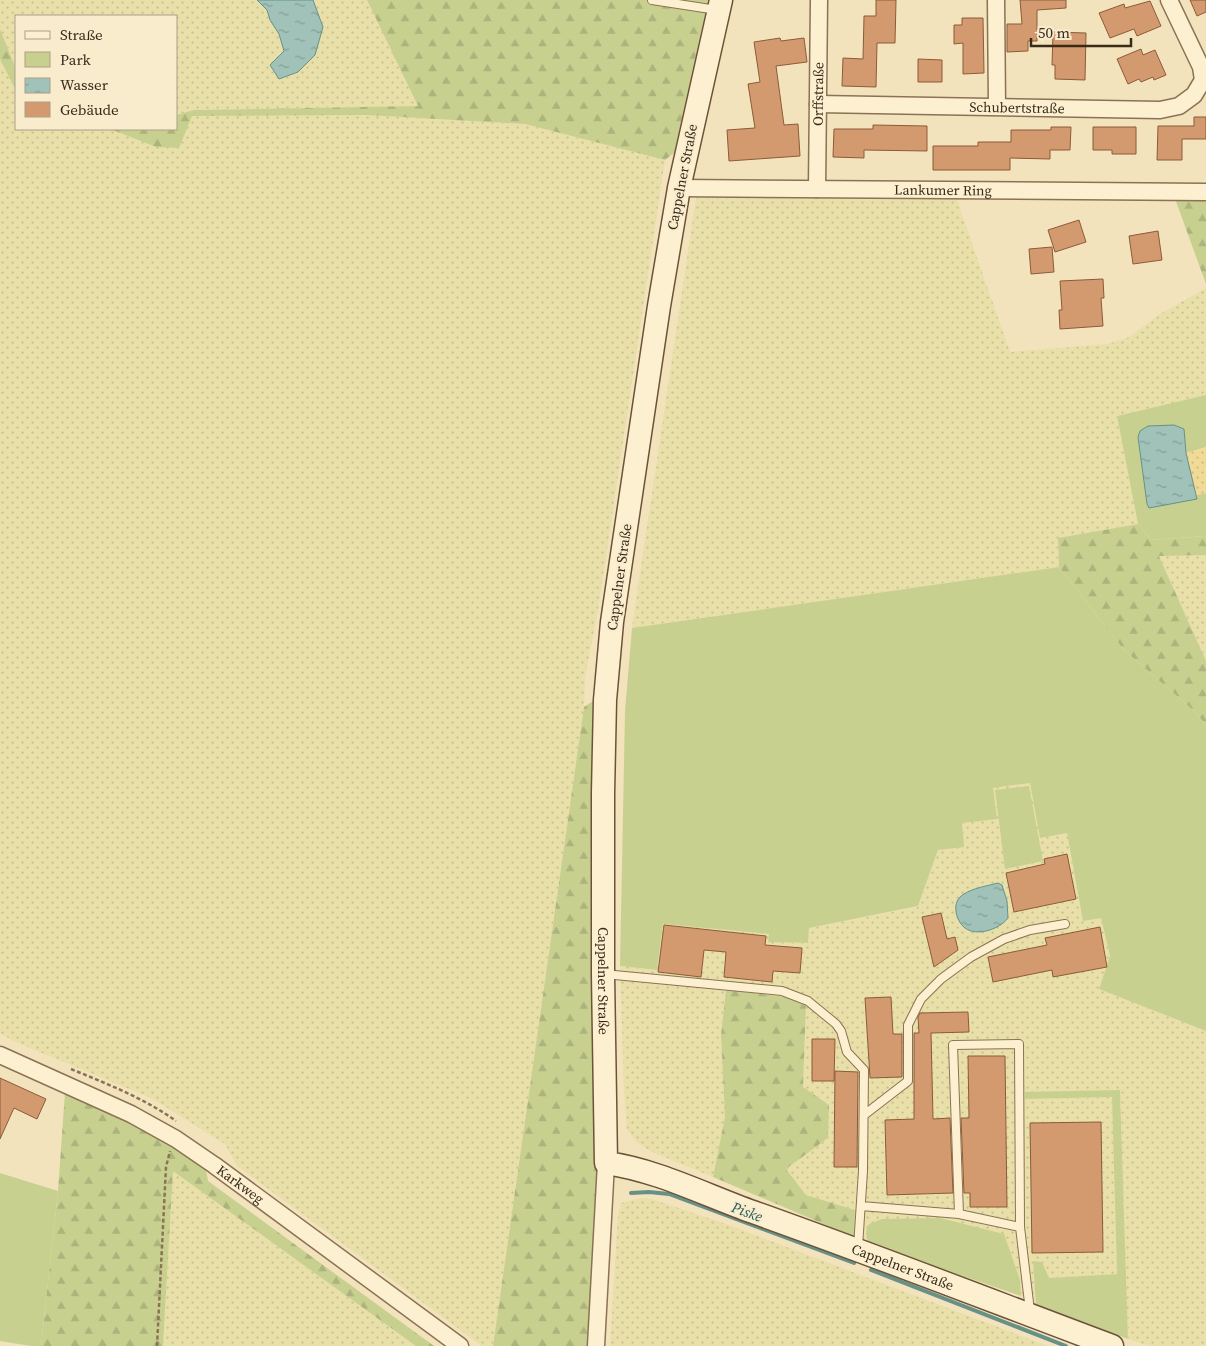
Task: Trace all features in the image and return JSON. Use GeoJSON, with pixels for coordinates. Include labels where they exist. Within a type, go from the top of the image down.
{"type":"FeatureCollection","features":[{"type":"Feature","properties":{"kind":"street","name":"Orffstraße"},"geometry":{"type":"LineString","coordinates":[[816,189],[818,0]]}},
{"type":"Feature","properties":{"kind":"street"},"geometry":{"type":"LineString","coordinates":[[996,0],[997,106]]}},
{"type":"Feature","properties":{"kind":"street","name":"Schubertstraße"},"geometry":{"type":"LineString","coordinates":[[818,104],[1160,110],[1179,106],[1194,95],[1204,80],[1201,66],[1169,0]]}},
{"type":"Feature","properties":{"kind":"street","name":"Cappelner Straße"},"geometry":{"type":"LineString","coordinates":[[596,1346],[606,1163],[603,974],[605,700],[612,632],[658,306],[679,188],[720,5]]}},
{"type":"Feature","properties":{"kind":"street","name":"Lankumer Ring"},"geometry":{"type":"LineString","coordinates":[[679,188],[1206,192]]}},
{"type":"Feature","properties":{"kind":"street","name":"Karkweg"},"geometry":{"type":"LineString","coordinates":[[0,1055],[131,1114],[176,1139],[214,1164],[460,1346]]}},
{"type":"Feature","properties":{"kind":"street","name":"Cappelner Straße"},"geometry":{"type":"LineString","coordinates":[[606,1163],[646,1171],[858,1249],[1112,1346]]}},
{"type":"Feature","properties":{"kind":"lane"},"geometry":{"type":"LineString","coordinates":[[652,0],[720,5]]}},
{"type":"Feature","properties":{"kind":"lane"},"geometry":{"type":"LineString","coordinates":[[864,1115],[908,1081],[908,1025],[921,999],[941,979],[971,957],[1004,939],[1030,930],[1065,924]]}},
{"type":"Feature","properties":{"kind":"lane"},"geometry":{"type":"LineString","coordinates":[[603,974],[782,990],[808,1001],[836,1024],[841,1031],[847,1052],[864,1070],[861,1206],[858,1249]]}},
{"type":"Feature","properties":{"kind":"lane"},"geometry":{"type":"LineString","coordinates":[[959,1214],[953,1045],[1019,1044],[1020,1227],[1030,1315]]}},
{"type":"Feature","properties":{"kind":"lane"},"geometry":{"type":"LineString","coordinates":[[861,1206],[959,1214],[1020,1227]]}},
{"type":"Feature","properties":{"kind":"path"},"geometry":{"type":"LineString","coordinates":[[157,1346],[166,1168],[170,1151],[176,1139]]}},
{"type":"Feature","properties":{"kind":"shaded area"},"geometry":{"type":"Polygon","coordinates":[[[0,0],[367,0],[418,106],[194,110],[178,114],[178,15],[15,15],[15,66],[0,29],[0,0]]]}},
{"type":"Feature","properties":{"kind":"shaded area"},"geometry":{"type":"Polygon","coordinates":[[[0,59],[15,89],[15,130],[113,130],[156,147],[192,116],[367,115],[525,124],[665,160],[598,610],[585,677],[584,707],[493,1346],[482,1346],[237,1166],[225,1144],[153,1099],[13,1041],[0,1033],[0,59]]]}},
{"type":"Feature","properties":{"kind":"shaded area"},"geometry":{"type":"Polygon","coordinates":[[[696,198],[957,200],[1010,352],[1108,344],[1129,337],[1162,313],[1206,288],[1206,395],[1117,416],[1138,524],[1058,538],[1059,567],[632,628],[696,198]]]}},
{"type":"Feature","properties":{"kind":"shaded area"},"geometry":{"type":"Polygon","coordinates":[[[1159,555],[1206,555],[1206,661],[1159,555]]]}},
{"type":"Feature","properties":{"kind":"shaded area"},"geometry":{"type":"Polygon","coordinates":[[[1030,783],[1040,837],[1067,833],[1083,921],[1101,918],[1110,956],[1099,989],[1206,1031],[1206,1346],[1149,1346],[1128,1339],[1120,1090],[1025,1099],[1112,1097],[1117,1274],[1049,1278],[1042,1262],[1033,1261],[1036,1304],[1021,1296],[1020,1280],[868,1243],[854,1237],[855,1210],[806,1195],[786,1169],[828,1138],[803,1087],[806,1006],[726,991],[721,1035],[725,1117],[713,1177],[650,1151],[636,1142],[627,1129],[620,966],[657,970],[663,924],[769,934],[768,942],[808,943],[809,928],[918,907],[938,850],[993,788],[1030,783]]]}},
{"type":"Feature","properties":{"kind":"shaded area"},"geometry":{"type":"Polygon","coordinates":[[[173,1171],[416,1346],[163,1346],[173,1171]]]}},
{"type":"Feature","properties":{"kind":"shaded area"},"geometry":{"type":"Polygon","coordinates":[[[642,1198],[652,1199],[726,1224],[1048,1346],[610,1346],[618,1215],[621,1203],[642,1198]]]}},
{"type":"Feature","properties":{"kind":"green space"},"geometry":{"type":"Polygon","coordinates":[[[367,0],[708,0],[674,153],[665,160],[525,124],[367,115],[192,116],[179,148],[156,147],[113,130],[178,130],[178,114],[194,110],[418,106],[367,0]]]}},
{"type":"Feature","properties":{"kind":"green space"},"geometry":{"type":"Polygon","coordinates":[[[0,29],[15,66],[15,89],[0,59],[0,29]]]}},
{"type":"Feature","properties":{"kind":"green space"},"geometry":{"type":"Polygon","coordinates":[[[1174,196],[1206,197],[1206,284],[1174,196]]]}},
{"type":"Feature","properties":{"kind":"green space"},"geometry":{"type":"Polygon","coordinates":[[[1206,395],[1206,447],[1186,453],[1184,429],[1174,425],[1197,499],[1196,495],[1206,493],[1206,536],[1151,540],[1138,524],[1117,416],[1206,395]]]}},
{"type":"Feature","properties":{"kind":"green space"},"geometry":{"type":"Polygon","coordinates":[[[1138,524],[1151,540],[1206,536],[1206,555],[1159,556],[1206,661],[1206,725],[1194,711],[1124,650],[1059,567],[1058,538],[1138,524]]]}},
{"type":"Feature","properties":{"kind":"green space"},"geometry":{"type":"Polygon","coordinates":[[[1059,567],[1124,650],[1194,711],[1206,725],[1206,1031],[1099,989],[1110,956],[1101,918],[1083,921],[1067,833],[1040,838],[1030,783],[993,788],[997,819],[962,823],[964,847],[938,850],[918,906],[809,928],[808,943],[768,942],[769,934],[663,924],[657,970],[620,966],[625,711],[632,628],[1059,567]]]}},
{"type":"Feature","properties":{"kind":"green space"},"geometry":{"type":"Polygon","coordinates":[[[596,699],[598,1173],[587,1346],[493,1346],[584,707],[596,699]]]}},
{"type":"Feature","properties":{"kind":"green space"},"geometry":{"type":"Polygon","coordinates":[[[1029,786],[1043,861],[1005,869],[995,790],[1029,786]]]}},
{"type":"Feature","properties":{"kind":"green space"},"geometry":{"type":"Polygon","coordinates":[[[726,990],[787,997],[806,1006],[803,1087],[829,1105],[828,1138],[786,1169],[806,1195],[855,1210],[854,1237],[713,1177],[725,1117],[721,1035],[726,990]]]}},
{"type":"Feature","properties":{"kind":"green space"},"geometry":{"type":"Polygon","coordinates":[[[1120,1090],[1128,1339],[1036,1304],[1033,1261],[1042,1262],[1049,1278],[1117,1274],[1112,1097],[1025,1099],[1025,1092],[1120,1090]]]}},
{"type":"Feature","properties":{"kind":"green space"},"geometry":{"type":"Polygon","coordinates":[[[65,1092],[137,1127],[189,1157],[206,1169],[208,1181],[434,1346],[416,1346],[173,1171],[163,1346],[41,1346],[58,1191],[65,1092]]]}},
{"type":"Feature","properties":{"kind":"green space"},"geometry":{"type":"Polygon","coordinates":[[[0,1173],[58,1191],[41,1346],[0,1341],[0,1173]]]}},
{"type":"Feature","properties":{"kind":"green space"},"geometry":{"type":"Polygon","coordinates":[[[940,1218],[1004,1234],[1020,1280],[1021,1296],[868,1243],[866,1232],[869,1224],[882,1219],[940,1218]]]}},
{"type":"Feature","properties":{"kind":"sand"},"geometry":{"type":"Polygon","coordinates":[[[1206,447],[1206,493],[1196,495],[1186,453],[1206,447]]]}},
{"type":"Feature","properties":{"kind":"water"},"geometry":{"type":"Polygon","coordinates":[[[257,0],[313,0],[323,27],[315,55],[298,72],[279,79],[270,65],[284,51],[279,34],[270,20],[267,10],[257,0]]]}},
{"type":"Feature","properties":{"kind":"water"},"geometry":{"type":"Polygon","coordinates":[[[1174,425],[1184,429],[1186,453],[1197,499],[1149,508],[1138,437],[1140,431],[1148,426],[1174,425]]]}},
{"type":"Feature","properties":{"kind":"water"},"geometry":{"type":"Polygon","coordinates":[[[998,883],[1002,885],[1007,901],[1008,918],[1000,925],[988,931],[976,932],[965,928],[957,916],[957,901],[964,894],[972,890],[998,883]]]}},
{"type":"Feature","properties":{"kind":"building"},"geometry":{"type":"Polygon","coordinates":[[[876,0],[896,0],[895,43],[877,43],[876,87],[842,86],[843,58],[863,59],[864,16],[876,16],[876,0]]]}},
{"type":"Feature","properties":{"kind":"building"},"geometry":{"type":"Polygon","coordinates":[[[1020,0],[1066,0],[1066,8],[1037,10],[1037,41],[1028,41],[1028,51],[1007,52],[1007,24],[1022,24],[1020,0]]]}},
{"type":"Feature","properties":{"kind":"building"},"geometry":{"type":"Polygon","coordinates":[[[1190,0],[1206,0],[1206,12],[1197,16],[1190,0]]]}},
{"type":"Feature","properties":{"kind":"building"},"geometry":{"type":"Polygon","coordinates":[[[1150,1],[1161,26],[1137,36],[1134,29],[1110,38],[1099,13],[1124,4],[1125,8],[1150,1]]]}},
{"type":"Feature","properties":{"kind":"building"},"geometry":{"type":"Polygon","coordinates":[[[962,18],[983,18],[984,73],[963,74],[963,43],[954,44],[954,25],[962,25],[962,18]]]}},
{"type":"Feature","properties":{"kind":"building"},"geometry":{"type":"Polygon","coordinates":[[[1053,32],[1086,33],[1085,80],[1055,79],[1055,65],[1052,65],[1053,32]]]}},
{"type":"Feature","properties":{"kind":"building"},"geometry":{"type":"Polygon","coordinates":[[[780,38],[781,41],[804,38],[807,62],[776,66],[784,125],[798,124],[800,156],[729,161],[727,130],[755,128],[748,84],[760,82],[754,42],[780,38]]]}},
{"type":"Feature","properties":{"kind":"building"},"geometry":{"type":"Polygon","coordinates":[[[1141,49],[1143,55],[1155,50],[1166,75],[1154,80],[1153,77],[1141,82],[1139,79],[1128,84],[1117,59],[1141,49]]]}},
{"type":"Feature","properties":{"kind":"building"},"geometry":{"type":"Polygon","coordinates":[[[918,59],[942,60],[942,82],[918,82],[918,59]]]}},
{"type":"Feature","properties":{"kind":"building"},"geometry":{"type":"Polygon","coordinates":[[[1194,117],[1206,117],[1206,139],[1182,139],[1182,160],[1157,160],[1158,126],[1194,126],[1194,117]]]}},
{"type":"Feature","properties":{"kind":"building"},"geometry":{"type":"Polygon","coordinates":[[[873,125],[927,126],[927,151],[864,150],[864,158],[833,157],[834,129],[873,129],[873,125]]]}},
{"type":"Feature","properties":{"kind":"building"},"geometry":{"type":"Polygon","coordinates":[[[1051,127],[1071,127],[1070,150],[1050,150],[1050,159],[1010,158],[1010,170],[933,170],[933,146],[978,146],[978,142],[1011,142],[1011,130],[1051,130],[1051,127]]]}},
{"type":"Feature","properties":{"kind":"building"},"geometry":{"type":"Polygon","coordinates":[[[1093,127],[1136,127],[1136,154],[1112,154],[1112,150],[1093,150],[1093,127]]]}},
{"type":"Feature","properties":{"kind":"building"},"geometry":{"type":"Polygon","coordinates":[[[1079,220],[1086,242],[1055,252],[1048,230],[1079,220]]]}},
{"type":"Feature","properties":{"kind":"building"},"geometry":{"type":"Polygon","coordinates":[[[1158,231],[1162,260],[1133,264],[1129,236],[1158,231]]]}},
{"type":"Feature","properties":{"kind":"building"},"geometry":{"type":"Polygon","coordinates":[[[1052,247],[1054,272],[1031,274],[1029,249],[1052,247]]]}},
{"type":"Feature","properties":{"kind":"building"},"geometry":{"type":"Polygon","coordinates":[[[1103,279],[1104,298],[1101,298],[1103,326],[1060,329],[1059,310],[1062,310],[1060,281],[1103,279]]]}},
{"type":"Feature","properties":{"kind":"building"},"geometry":{"type":"Polygon","coordinates":[[[1067,854],[1076,899],[1014,912],[1006,873],[1045,864],[1044,859],[1067,854]]]}},
{"type":"Feature","properties":{"kind":"building"},"geometry":{"type":"Polygon","coordinates":[[[941,913],[947,939],[955,937],[958,950],[934,967],[922,917],[941,913]]]}},
{"type":"Feature","properties":{"kind":"building"},"geometry":{"type":"Polygon","coordinates":[[[664,925],[766,936],[765,945],[802,948],[800,973],[773,971],[772,982],[724,977],[726,952],[704,950],[701,977],[658,972],[664,925]]]}},
{"type":"Feature","properties":{"kind":"building"},"geometry":{"type":"Polygon","coordinates":[[[1100,927],[1107,967],[1053,977],[1052,970],[993,982],[988,957],[1047,945],[1045,938],[1100,927]]]}},
{"type":"Feature","properties":{"kind":"building"},"geometry":{"type":"Polygon","coordinates":[[[891,997],[893,1034],[902,1034],[902,1077],[870,1078],[865,998],[891,997]]]}},
{"type":"Feature","properties":{"kind":"building"},"geometry":{"type":"Polygon","coordinates":[[[968,1012],[969,1032],[931,1033],[933,1119],[950,1118],[953,1193],[887,1195],[885,1120],[914,1119],[914,1033],[919,1033],[918,1017],[920,1013],[968,1012]]]}},
{"type":"Feature","properties":{"kind":"building"},"geometry":{"type":"Polygon","coordinates":[[[812,1039],[835,1039],[834,1081],[812,1081],[812,1039]]]}},
{"type":"Feature","properties":{"kind":"building"},"geometry":{"type":"Polygon","coordinates":[[[968,1056],[1005,1056],[1007,1207],[970,1207],[970,1193],[964,1193],[961,1118],[969,1118],[968,1056]]]}},
{"type":"Feature","properties":{"kind":"building"},"geometry":{"type":"Polygon","coordinates":[[[835,1071],[858,1072],[857,1167],[834,1167],[835,1071]]]}},
{"type":"Feature","properties":{"kind":"building"},"geometry":{"type":"Polygon","coordinates":[[[0,1078],[46,1099],[37,1119],[14,1108],[0,1139],[0,1078]]]}},
{"type":"Feature","properties":{"kind":"building"},"geometry":{"type":"Polygon","coordinates":[[[1101,1122],[1103,1252],[1032,1253],[1030,1123],[1101,1122]]]}},
{"type":"Feature","properties":{"kind":"waterway","name":"Piske"},"geometry":{"type":"LineString","coordinates":[[631,1193],[669,1194],[854,1263]]}},
{"type":"Feature","properties":{"kind":"waterway","name":"Piske"},"geometry":{"type":"LineString","coordinates":[[871,1270],[1066,1346]]}}]}
